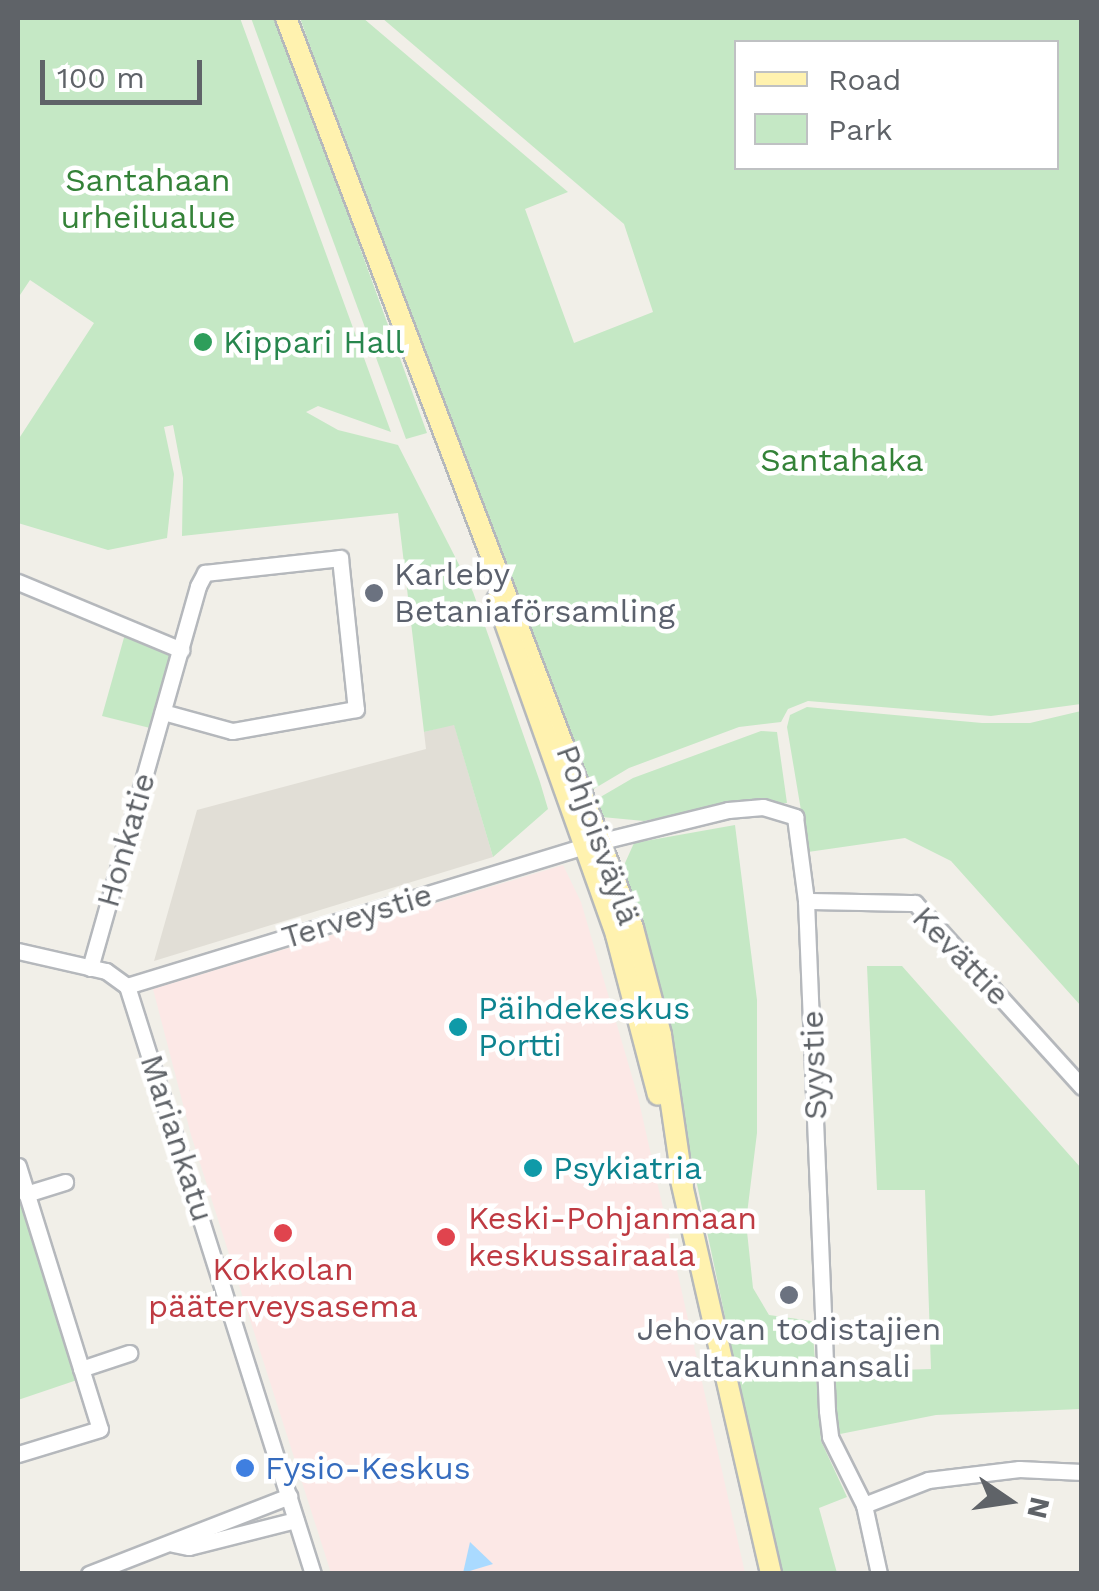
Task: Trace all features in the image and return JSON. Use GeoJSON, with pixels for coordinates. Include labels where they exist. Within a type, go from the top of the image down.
{"type":"FeatureCollection","features":[{"type":"Feature","properties":{"kind":"main road","name":"Pohjoisväylä"},"geometry":{"type":"LineString","coordinates":[[288,18],[465,498],[530,646],[594,843],[684,1185],[770,1571]]}},
{"type":"Feature","properties":{"kind":"street","name":"Honkatie"},"geometry":{"type":"LineString","coordinates":[[90,968],[181,650],[205,573],[340,558],[356,709],[232,731],[164,712]]}},
{"type":"Feature","properties":{"kind":"street"},"geometry":{"type":"LineString","coordinates":[[18,582],[181,650]]}},
{"type":"Feature","properties":{"kind":"street","name":"Syystie"},"geometry":{"type":"LineString","coordinates":[[594,843],[728,810],[780,810],[795,817],[806,900],[827,1411],[830,1438],[864,1506],[879,1574]]}},
{"type":"Feature","properties":{"kind":"street","name":"Terveystie"},"geometry":{"type":"LineString","coordinates":[[127,986],[594,843]]}},
{"type":"Feature","properties":{"kind":"street","name":"Kevättie"},"geometry":{"type":"LineString","coordinates":[[806,900],[880,898],[915,904],[1082,1086]]}},
{"type":"Feature","properties":{"kind":"street"},"geometry":{"type":"LineString","coordinates":[[18,952],[90,968],[127,986]]}},
{"type":"Feature","properties":{"kind":"street","name":"Mariankatu"},"geometry":{"type":"LineString","coordinates":[[127,986],[313,1574]]}},
{"type":"Feature","properties":{"kind":"street"},"geometry":{"type":"LineString","coordinates":[[18,1166],[100,1429],[18,1454]]}},
{"type":"Feature","properties":{"kind":"street"},"geometry":{"type":"LineString","coordinates":[[26,1194],[65,1182]]}},
{"type":"Feature","properties":{"kind":"street"},"geometry":{"type":"LineString","coordinates":[[81,1369],[129,1353]]}},
{"type":"Feature","properties":{"kind":"street"},"geometry":{"type":"LineString","coordinates":[[864,1506],[928,1480],[1020,1469],[1082,1472]]}},
{"type":"Feature","properties":{"kind":"street"},"geometry":{"type":"LineString","coordinates":[[89,1574],[173,1544],[184,1532],[289,1496]]}},
{"type":"Feature","properties":{"kind":"street"},"geometry":{"type":"LineString","coordinates":[[173,1544],[189,1547],[296,1520]]}},
{"type":"Feature","properties":{"kind":"shaded area"},"geometry":{"type":"Polygon","coordinates":[[[454,724],[493,857],[154,961],[197,810],[426,749],[424,732],[454,724]]]}},
{"type":"Feature","properties":{"kind":"shaded area","name":"Keski-Pohjanmaan keskussairaala"},"geometry":{"type":"Polygon","coordinates":[[[563,865],[581,902],[638,1097],[745,1573],[331,1573],[191,1135],[153,989],[563,865]]]}},
{"type":"Feature","properties":{"kind":"green space","name":"Santahaan urheilualue"},"geometry":{"type":"Polygon","coordinates":[[[18,18],[240,18],[391,432],[318,406],[306,412],[338,430],[398,445],[473,592],[540,782],[548,809],[493,857],[454,725],[424,732],[398,513],[182,536],[183,478],[173,425],[164,427],[174,474],[167,538],[108,550],[18,523],[18,440],[94,323],[30,280],[18,298],[18,18]]]}},
{"type":"Feature","properties":{"kind":"green space"},"geometry":{"type":"Polygon","coordinates":[[[251,18],[277,18],[427,433],[406,439],[251,18]]]}},
{"type":"Feature","properties":{"kind":"green space","name":"Santahaka"},"geometry":{"type":"Polygon","coordinates":[[[300,18],[363,18],[568,192],[525,209],[574,343],[653,312],[624,224],[382,18],[1081,18],[1081,704],[991,716],[808,701],[788,709],[781,722],[739,727],[629,768],[592,790],[443,421],[300,18]]]}},
{"type":"Feature","properties":{"kind":"green space"},"geometry":{"type":"Polygon","coordinates":[[[125,634],[172,653],[150,728],[102,716],[125,634]]]}},
{"type":"Feature","properties":{"kind":"green space"},"geometry":{"type":"Polygon","coordinates":[[[807,707],[982,723],[1030,723],[1081,711],[1081,1006],[951,861],[905,838],[808,852],[787,727],[790,715],[807,707]]]}},
{"type":"Feature","properties":{"kind":"green space"},"geometry":{"type":"Polygon","coordinates":[[[761,731],[777,732],[787,803],[726,804],[644,821],[602,817],[597,799],[633,778],[761,731]]]}},
{"type":"Feature","properties":{"kind":"green space"},"geometry":{"type":"Polygon","coordinates":[[[735,825],[757,1000],[757,1133],[746,1222],[753,1288],[769,1315],[812,1321],[821,1441],[847,1497],[819,1508],[837,1573],[779,1573],[682,1113],[621,872],[634,843],[735,825]]]}},
{"type":"Feature","properties":{"kind":"green space"},"geometry":{"type":"Polygon","coordinates":[[[867,966],[902,966],[1081,1168],[1081,1409],[936,1415],[835,1435],[832,1372],[931,1369],[925,1190],[877,1190],[867,966]]]}},
{"type":"Feature","properties":{"kind":"green space"},"geometry":{"type":"Polygon","coordinates":[[[18,1182],[80,1379],[18,1400],[18,1182]]]}},
{"type":"Feature","properties":{"kind":"water"},"geometry":{"type":"Polygon","coordinates":[[[470,1542],[493,1564],[463,1573],[470,1542]]]}},
{"type":"Feature","properties":{"kind":"place","name":"Kippari Hall"},"geometry":{"type":"Point","coordinates":[203,342]}},
{"type":"Feature","properties":{"kind":"place","name":"Karleby Betaniaförsamling"},"geometry":{"type":"Point","coordinates":[374,593]}},
{"type":"Feature","properties":{"kind":"place","name":"Päihdekeskus Portti"},"geometry":{"type":"Point","coordinates":[458,1027]}},
{"type":"Feature","properties":{"kind":"place","name":"Psykiatria"},"geometry":{"type":"Point","coordinates":[533,1168]}},
{"type":"Feature","properties":{"kind":"place","name":"Kokkolan pääterveysasema"},"geometry":{"type":"Point","coordinates":[283,1233]}},
{"type":"Feature","properties":{"kind":"place","name":"Keski-Pohjanmaan keskussairaala"},"geometry":{"type":"Point","coordinates":[446,1237]}},
{"type":"Feature","properties":{"kind":"place","name":"Jehovan todistajien valtakunnansali"},"geometry":{"type":"Point","coordinates":[789,1295]}},
{"type":"Feature","properties":{"kind":"place","name":"Fysio-Keskus"},"geometry":{"type":"Point","coordinates":[245,1468]}}]}
